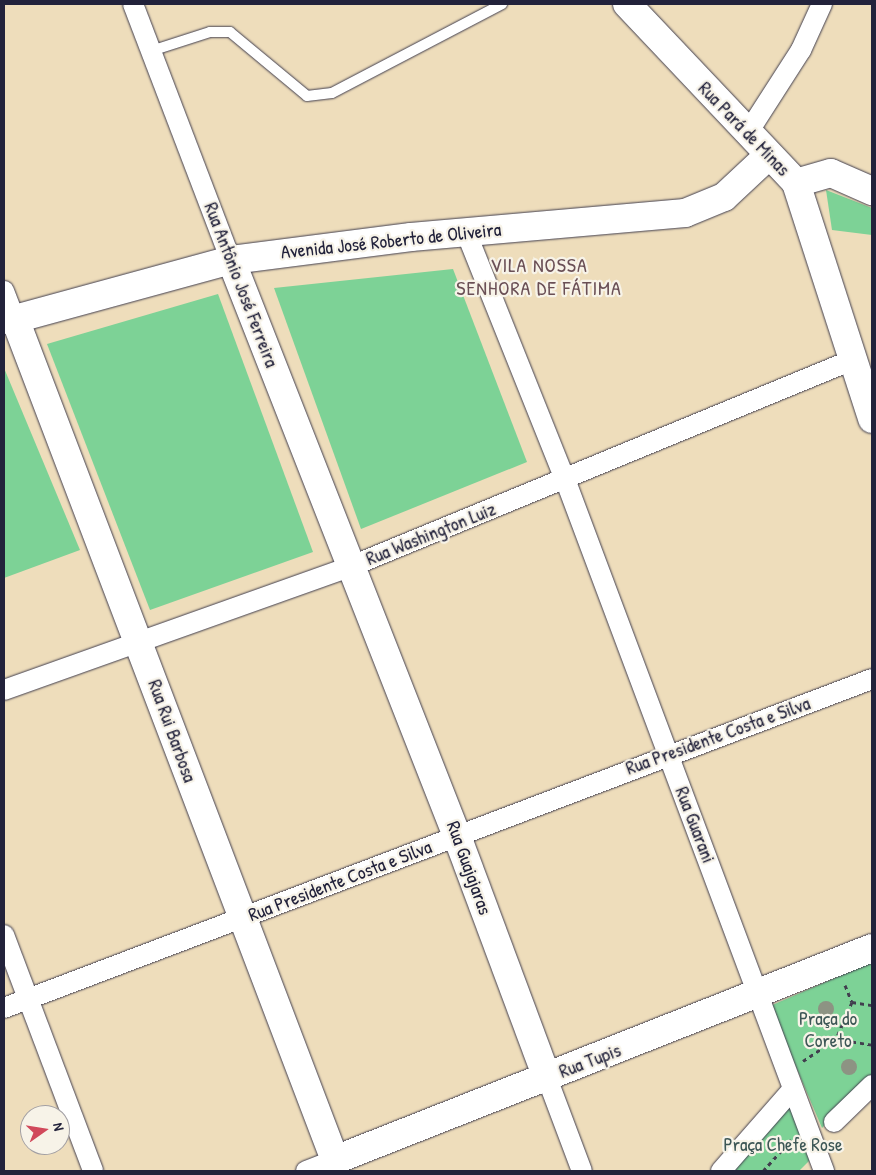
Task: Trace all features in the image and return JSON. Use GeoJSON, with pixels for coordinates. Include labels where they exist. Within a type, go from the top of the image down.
{"type":"FeatureCollection","features":[{"type":"Feature","properties":{"kind":"main road","name":"Rua Pará de Minas"},"geometry":{"type":"LineString","coordinates":[[626,4],[747,134],[796,183],[872,419]]}},
{"type":"Feature","properties":{"kind":"main road","name":"Avenida José Roberto de Oliveira"},"geometry":{"type":"LineString","coordinates":[[9,322],[231,260],[466,232],[685,213],[724,197],[768,156]]}},
{"type":"Feature","properties":{"kind":"main road"},"geometry":{"type":"LineString","coordinates":[[796,183],[830,173],[872,191]]}},
{"type":"Feature","properties":{"kind":"main road","name":"Rua Antônio José Ferreira"},"geometry":{"type":"LineString","coordinates":[[231,260],[352,566]]}},
{"type":"Feature","properties":{"kind":"main road","name":"Rua Rui Barbosa"},"geometry":{"type":"LineString","coordinates":[[9,322],[139,641],[337,1166]]}},
{"type":"Feature","properties":{"kind":"main road","name":"Rua Guajajaras"},"geometry":{"type":"LineString","coordinates":[[352,566],[457,836],[547,1078]]}},
{"type":"Feature","properties":{"kind":"main road","name":"Rua Tupis"},"geometry":{"type":"LineString","coordinates":[[337,1166],[547,1078],[760,996],[872,948]]}},
{"type":"Feature","properties":{"kind":"street","name":"Rua Antônio José Ferreira"},"geometry":{"type":"LineString","coordinates":[[133,4],[231,260]]}},
{"type":"Feature","properties":{"kind":"street"},"geometry":{"type":"LineString","coordinates":[[747,134],[801,50],[822,4]]}},
{"type":"Feature","properties":{"kind":"street","name":"Rua Guarani"},"geometry":{"type":"LineString","coordinates":[[466,232],[565,479],[760,996],[788,1082],[805,1125],[816,1167]]}},
{"type":"Feature","properties":{"kind":"street","name":"Rua Rui Barbosa"},"geometry":{"type":"LineString","coordinates":[[4,290],[9,322]]}},
{"type":"Feature","properties":{"kind":"street","name":"Rua Washington Luiz"},"geometry":{"type":"LineString","coordinates":[[4,690],[352,566],[852,360]]}},
{"type":"Feature","properties":{"kind":"street","name":"Rua Presidente Costa e Silva"},"geometry":{"type":"LineString","coordinates":[[4,1008],[668,754],[872,679]]}},
{"type":"Feature","properties":{"kind":"street"},"geometry":{"type":"LineString","coordinates":[[4,935],[93,1171]]}},
{"type":"Feature","properties":{"kind":"street","name":"Rua Guajajaras"},"geometry":{"type":"LineString","coordinates":[[547,1078],[582,1171]]}},
{"type":"Feature","properties":{"kind":"street"},"geometry":{"type":"LineString","coordinates":[[721,1171],[788,1082]]}},
{"type":"Feature","properties":{"kind":"street"},"geometry":{"type":"LineString","coordinates":[[834,1122],[872,1085]]}},
{"type":"Feature","properties":{"kind":"street","name":"Rua Tupis"},"geometry":{"type":"LineString","coordinates":[[306,1171],[337,1166]]}},
{"type":"Feature","properties":{"kind":"lane"},"geometry":{"type":"LineString","coordinates":[[151,51],[210,32],[230,32],[307,96],[332,93],[502,4]]}},
{"type":"Feature","properties":{"kind":"path"},"geometry":{"type":"LineString","coordinates":[[788,1082],[836,1039],[852,1002],[836,964]]}},
{"type":"Feature","properties":{"kind":"path"},"geometry":{"type":"LineString","coordinates":[[852,1002],[872,1004]]}},
{"type":"Feature","properties":{"kind":"path"},"geometry":{"type":"LineString","coordinates":[[836,1039],[872,1045]]}},
{"type":"Feature","properties":{"kind":"path"},"geometry":{"type":"LineString","coordinates":[[763,1171],[805,1125]]}},
{"type":"Feature","properties":{"kind":"green space"},"geometry":{"type":"Polygon","coordinates":[[[826,190],[872,208],[872,235],[832,230],[826,190]]]}},
{"type":"Feature","properties":{"kind":"green space"},"geometry":{"type":"Polygon","coordinates":[[[453,269],[527,462],[361,529],[274,288],[453,269]]]}},
{"type":"Feature","properties":{"kind":"green space"},"geometry":{"type":"Polygon","coordinates":[[[218,294],[313,552],[150,610],[47,344],[218,294]]]}},
{"type":"Feature","properties":{"kind":"green space"},"geometry":{"type":"Polygon","coordinates":[[[4,368],[80,550],[4,578],[4,368]]]}},
{"type":"Feature","properties":{"kind":"green space","name":"Praça do Coreto"},"geometry":{"type":"Polygon","coordinates":[[[872,962],[872,1077],[822,1128],[770,1006],[872,962]]]}},
{"type":"Feature","properties":{"kind":"green space","name":"Praça Chefe Rose"},"geometry":{"type":"Polygon","coordinates":[[[790,1101],[814,1156],[799,1171],[728,1171],[790,1101]]]}},
{"type":"Feature","properties":{"kind":"district","name":"VILA NOSSA SENHORA DE FÁTIMA"},"geometry":{"type":"Point","coordinates":[539,276]}}]}
